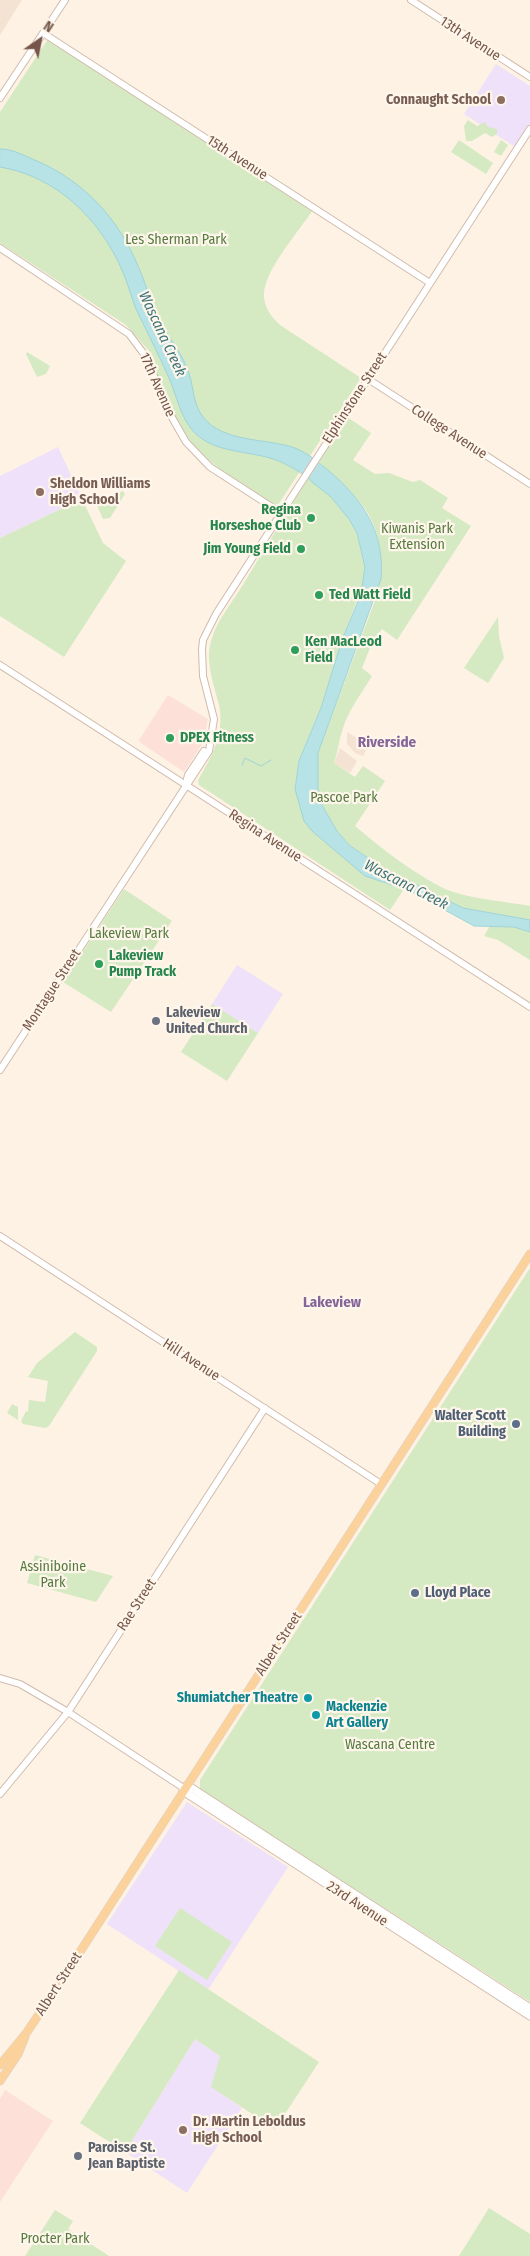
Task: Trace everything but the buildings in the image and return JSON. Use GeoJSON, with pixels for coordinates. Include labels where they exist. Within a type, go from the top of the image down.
{"type":"FeatureCollection","features":[{"type":"Feature","properties":{"kind":"main road","name":"Albert Street"},"geometry":{"type":"LineString","coordinates":[[0,2065],[27,2032],[530,1254]]}},
{"type":"Feature","properties":{"kind":"main road","name":"23rd Avenue"},"geometry":{"type":"LineString","coordinates":[[185,1789],[530,2008]]}},
{"type":"Feature","properties":{"kind":"main road","name":"23rd Avenue"},"geometry":{"type":"LineString","coordinates":[[185,1789],[530,2016]]}},
{"type":"Feature","properties":{"kind":"main road","name":"Albert Street"},"geometry":{"type":"LineString","coordinates":[[0,2081],[18,2054],[27,2032]]}},
{"type":"Feature","properties":{"kind":"street"},"geometry":{"type":"LineString","coordinates":[[0,98],[65,0]]}},
{"type":"Feature","properties":{"kind":"street","name":"13th Avenue"},"geometry":{"type":"LineString","coordinates":[[411,0],[530,77]]}},
{"type":"Feature","properties":{"kind":"street","name":"15th Avenue"},"geometry":{"type":"LineString","coordinates":[[44,33],[430,283]]}},
{"type":"Feature","properties":{"kind":"street","name":"Elphinstone Street"},"geometry":{"type":"LineString","coordinates":[[203,676],[202,649],[208,629],[316,458],[530,129]]}},
{"type":"Feature","properties":{"kind":"street","name":"17th Avenue"},"geometry":{"type":"LineString","coordinates":[[0,248],[129,334],[147,358],[166,407],[186,442],[210,466],[281,513]]}},
{"type":"Feature","properties":{"kind":"street","name":"College Avenue"},"geometry":{"type":"LineString","coordinates":[[368,379],[530,484]]}},
{"type":"Feature","properties":{"kind":"street","name":"Regina Avenue"},"geometry":{"type":"LineString","coordinates":[[0,665],[530,1007]]}},
{"type":"Feature","properties":{"kind":"street","name":"Montague Street"},"geometry":{"type":"LineString","coordinates":[[0,1070],[209,751],[214,719],[203,676]]}},
{"type":"Feature","properties":{"kind":"street","name":"Hill Avenue"},"geometry":{"type":"LineString","coordinates":[[0,1236],[381,1484]]}},
{"type":"Feature","properties":{"kind":"street","name":"Rae Street"},"geometry":{"type":"LineString","coordinates":[[0,1794],[68,1712],[265,1408]]}},
{"type":"Feature","properties":{"kind":"street","name":"23rd Avenue"},"geometry":{"type":"LineString","coordinates":[[0,1678],[20,1684],[68,1712],[185,1789]]}},
{"type":"Feature","properties":{"kind":"shaded area"},"geometry":{"type":"Polygon","coordinates":[[[0,0],[22,0],[0,35],[0,0]]]}},
{"type":"Feature","properties":{"kind":"shaded area","name":"Connaught School"},"geometry":{"type":"Polygon","coordinates":[[[496,64],[530,86],[530,125],[515,147],[464,114],[496,64]]]}},
{"type":"Feature","properties":{"kind":"shaded area","name":"Sheldon Williams High School"},"geometry":{"type":"Polygon","coordinates":[[[58,447],[82,499],[0,538],[0,476],[58,447]]]}},
{"type":"Feature","properties":{"kind":"shaded area"},"geometry":{"type":"Polygon","coordinates":[[[168,695],[208,719],[203,743],[184,772],[139,740],[168,695]]]}},
{"type":"Feature","properties":{"kind":"shaded area"},"geometry":{"type":"Polygon","coordinates":[[[347,732],[369,745],[363,756],[355,753],[347,744],[347,732]]]}},
{"type":"Feature","properties":{"kind":"shaded area"},"geometry":{"type":"Polygon","coordinates":[[[340,748],[357,761],[350,773],[334,763],[340,748]]]}},
{"type":"Feature","properties":{"kind":"shaded area"},"geometry":{"type":"Polygon","coordinates":[[[237,965],[283,994],[258,1033],[212,1004],[237,965]]]}},
{"type":"Feature","properties":{"kind":"shaded area"},"geometry":{"type":"Polygon","coordinates":[[[187,1802],[288,1867],[208,1990],[107,1924],[187,1802]]]}},
{"type":"Feature","properties":{"kind":"shaded area","name":"Dr. Martin Leboldus High School"},"geometry":{"type":"Polygon","coordinates":[[[195,2039],[220,2056],[212,2087],[242,2108],[187,2193],[125,2152],[195,2039]]]}},
{"type":"Feature","properties":{"kind":"shaded area"},"geometry":{"type":"Polygon","coordinates":[[[5,2090],[53,2121],[0,2202],[0,2099],[5,2090]]]}},
{"type":"Feature","properties":{"kind":"green space","name":"Les Sherman Park"},"geometry":{"type":"Polygon","coordinates":[[[48,39],[313,210],[272,269],[265,287],[265,303],[269,313],[280,325],[361,378],[276,508],[232,478],[192,443],[182,430],[169,406],[148,353],[150,352],[126,325],[0,243],[0,112],[48,39]]]}},
{"type":"Feature","properties":{"kind":"green space"},"geometry":{"type":"Polygon","coordinates":[[[468,120],[477,126],[485,122],[488,127],[497,129],[497,134],[492,137],[485,133],[472,141],[466,141],[464,126],[468,120]]]}},
{"type":"Feature","properties":{"kind":"green space"},"geometry":{"type":"Polygon","coordinates":[[[459,140],[493,163],[486,174],[451,152],[459,140]]]}},
{"type":"Feature","properties":{"kind":"green space"},"geometry":{"type":"Polygon","coordinates":[[[501,140],[508,145],[501,156],[494,152],[501,140]]]}},
{"type":"Feature","properties":{"kind":"green space"},"geometry":{"type":"Polygon","coordinates":[[[27,352],[50,366],[46,374],[37,377],[26,354],[27,352]]]}},
{"type":"Feature","properties":{"kind":"green space","name":"Kiwanis Park Extension"},"geometry":{"type":"Polygon","coordinates":[[[347,417],[371,433],[353,460],[375,474],[389,473],[413,482],[420,480],[448,498],[442,508],[471,526],[397,640],[382,629],[372,643],[362,668],[372,676],[346,721],[334,763],[355,777],[363,766],[385,781],[355,826],[398,860],[443,888],[474,897],[530,906],[530,920],[463,908],[381,867],[349,845],[337,831],[323,807],[318,789],[318,753],[377,595],[381,562],[378,539],[371,518],[355,497],[319,462],[347,417]]]}},
{"type":"Feature","properties":{"kind":"green space"},"geometry":{"type":"Polygon","coordinates":[[[309,477],[341,506],[357,533],[365,567],[364,582],[342,640],[321,708],[299,761],[295,789],[365,876],[404,889],[390,910],[199,785],[198,780],[219,735],[219,705],[209,657],[213,634],[224,613],[309,477]]]}},
{"type":"Feature","properties":{"kind":"green space"},"geometry":{"type":"Polygon","coordinates":[[[123,491],[125,494],[110,518],[103,519],[96,503],[123,491]]]}},
{"type":"Feature","properties":{"kind":"green space"},"geometry":{"type":"Polygon","coordinates":[[[82,499],[103,543],[126,561],[64,657],[0,616],[0,538],[82,499]]]}},
{"type":"Feature","properties":{"kind":"green space"},"geometry":{"type":"Polygon","coordinates":[[[498,617],[499,636],[504,658],[488,683],[464,668],[498,617]]]}},
{"type":"Feature","properties":{"kind":"green space","name":"Lakeview Park"},"geometry":{"type":"Polygon","coordinates":[[[124,889],[172,921],[111,1012],[63,982],[124,889]]]}},
{"type":"Feature","properties":{"kind":"green space"},"geometry":{"type":"Polygon","coordinates":[[[490,926],[514,927],[530,932],[530,960],[498,940],[484,936],[490,926]]]}},
{"type":"Feature","properties":{"kind":"green space"},"geometry":{"type":"Polygon","coordinates":[[[212,1004],[258,1033],[227,1081],[181,1052],[212,1004]]]}},
{"type":"Feature","properties":{"kind":"green space","name":"Wascana Centre"},"geometry":{"type":"Polygon","coordinates":[[[530,1268],[530,2002],[200,1789],[200,1780],[530,1268]]]}},
{"type":"Feature","properties":{"kind":"green space"},"geometry":{"type":"Polygon","coordinates":[[[75,1332],[97,1347],[97,1351],[49,1426],[45,1428],[23,1424],[21,1421],[26,1411],[28,1412],[29,1400],[45,1402],[48,1381],[28,1377],[37,1363],[75,1332]]]}},
{"type":"Feature","properties":{"kind":"green space"},"geometry":{"type":"Polygon","coordinates":[[[12,1404],[18,1407],[18,1420],[7,1413],[12,1404]]]}},
{"type":"Feature","properties":{"kind":"green space","name":"Assiniboine Park"},"geometry":{"type":"Polygon","coordinates":[[[35,1555],[113,1576],[96,1602],[27,1583],[35,1555]]]}},
{"type":"Feature","properties":{"kind":"green space"},"geometry":{"type":"Polygon","coordinates":[[[180,1908],[232,1942],[207,1980],[155,1946],[180,1908]]]}},
{"type":"Feature","properties":{"kind":"green space"},"geometry":{"type":"Polygon","coordinates":[[[179,1970],[319,2062],[275,2129],[211,2087],[220,2056],[195,2039],[125,2152],[80,2123],[179,1970]]]}},
{"type":"Feature","properties":{"kind":"green space"},"geometry":{"type":"Polygon","coordinates":[[[489,2208],[530,2234],[530,2256],[459,2256],[489,2208]]]}},
{"type":"Feature","properties":{"kind":"green space","name":"Procter Park"},"geometry":{"type":"Polygon","coordinates":[[[55,2210],[73,2221],[68,2229],[109,2256],[25,2256],[55,2210]]]}},
{"type":"Feature","properties":{"kind":"water","name":"Wascana Creek"},"geometry":{"type":"Polygon","coordinates":[[[0,149],[10,150],[56,170],[86,192],[110,218],[130,249],[159,319],[184,361],[199,412],[203,417],[212,425],[234,436],[295,448],[313,458],[341,482],[369,518],[379,546],[381,579],[318,753],[318,789],[323,807],[337,831],[349,845],[381,867],[463,908],[530,920],[530,932],[514,927],[474,926],[410,891],[365,876],[312,831],[304,821],[295,789],[299,761],[321,708],[342,640],[361,594],[365,567],[357,533],[349,519],[331,497],[301,473],[276,460],[222,448],[202,439],[194,432],[182,413],[169,378],[136,309],[122,270],[102,234],[74,203],[57,190],[40,180],[0,167],[0,149]]]}},
{"type":"Feature","properties":{"kind":"waterway"},"geometry":{"type":"LineString","coordinates":[[242,765],[245,758],[261,766],[271,760]]}},
{"type":"Feature","properties":{"kind":"place","name":"Connaught School"},"geometry":{"type":"Point","coordinates":[501,100]}},
{"type":"Feature","properties":{"kind":"place","name":"Sheldon Williams High School"},"geometry":{"type":"Point","coordinates":[40,492]}},
{"type":"Feature","properties":{"kind":"place","name":"Regina Horseshoe Club"},"geometry":{"type":"Point","coordinates":[311,518]}},
{"type":"Feature","properties":{"kind":"place","name":"Jim Young Field"},"geometry":{"type":"Point","coordinates":[301,549]}},
{"type":"Feature","properties":{"kind":"place","name":"Ted Watt Field"},"geometry":{"type":"Point","coordinates":[319,595]}},
{"type":"Feature","properties":{"kind":"place","name":"Ken MacLeod Field"},"geometry":{"type":"Point","coordinates":[295,650]}},
{"type":"Feature","properties":{"kind":"place","name":"DPEX Fitness"},"geometry":{"type":"Point","coordinates":[170,738]}},
{"type":"Feature","properties":{"kind":"place","name":"Lakeview Pump Track"},"geometry":{"type":"Point","coordinates":[99,964]}},
{"type":"Feature","properties":{"kind":"place","name":"Lakeview United Church"},"geometry":{"type":"Point","coordinates":[156,1021]}},
{"type":"Feature","properties":{"kind":"place","name":"Walter Scott Building"},"geometry":{"type":"Point","coordinates":[516,1424]}},
{"type":"Feature","properties":{"kind":"place","name":"Lloyd Place"},"geometry":{"type":"Point","coordinates":[415,1593]}},
{"type":"Feature","properties":{"kind":"place","name":"Shumiatcher Theatre"},"geometry":{"type":"Point","coordinates":[308,1698]}},
{"type":"Feature","properties":{"kind":"place","name":"Mackenzie Art Gallery"},"geometry":{"type":"Point","coordinates":[316,1715]}},
{"type":"Feature","properties":{"kind":"place","name":"Dr. Martin Leboldus High School"},"geometry":{"type":"Point","coordinates":[183,2130]}},
{"type":"Feature","properties":{"kind":"place","name":"Paroisse St. Jean Baptiste"},"geometry":{"type":"Point","coordinates":[78,2156]}},
{"type":"Feature","properties":{"kind":"district","name":"Riverside"},"geometry":{"type":"Point","coordinates":[387,743]}},
{"type":"Feature","properties":{"kind":"district","name":"Lakeview"},"geometry":{"type":"Point","coordinates":[332,1303]}},
{"type":"Feature","properties":{"kind":"park label","name":"Pascoe Park"},"geometry":{"type":"Point","coordinates":[344,798]}}]}
